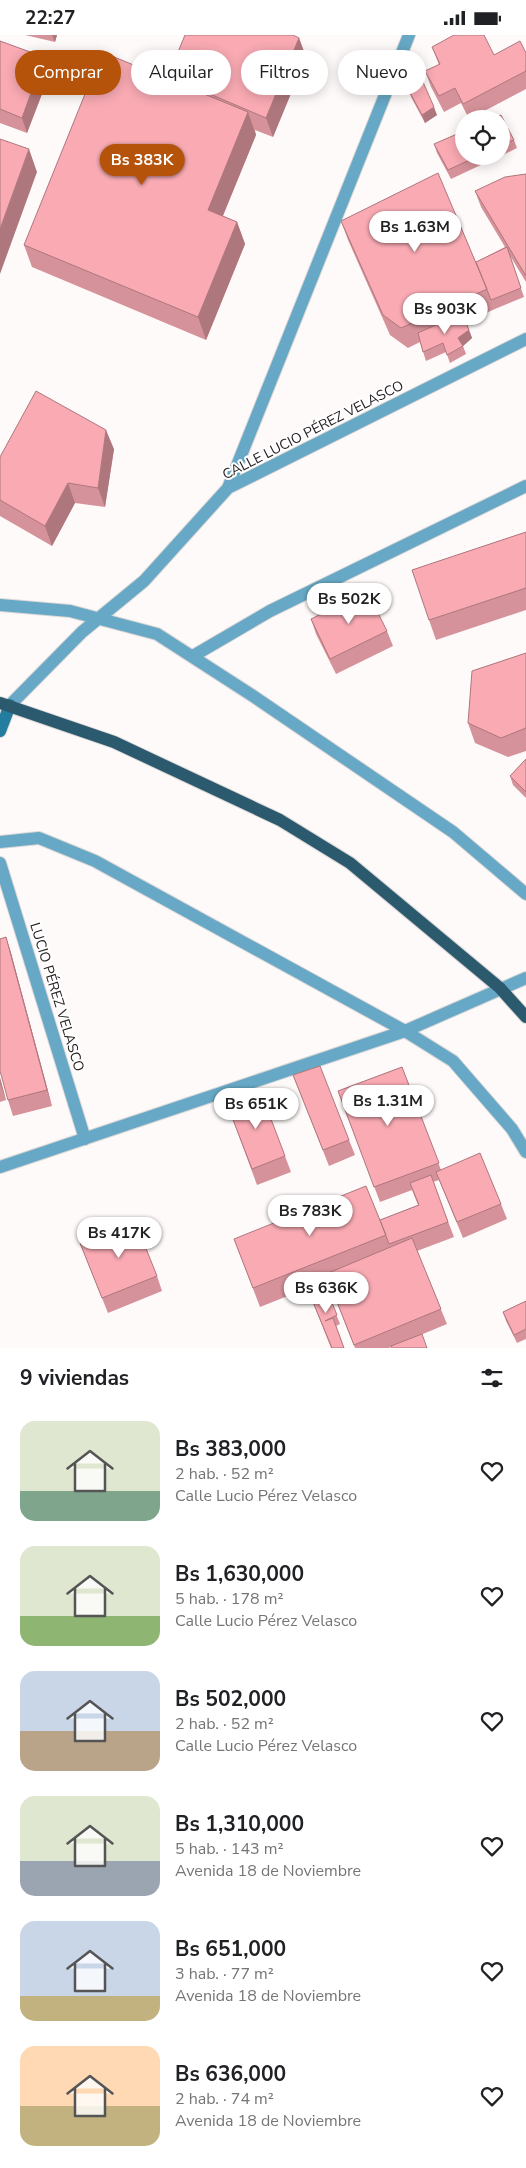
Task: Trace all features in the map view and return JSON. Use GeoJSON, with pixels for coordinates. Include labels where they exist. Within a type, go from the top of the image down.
{"type":"FeatureCollection","features":[{"type":"Feature","properties":{"kind":"main road"},"geometry":{"type":"LineString","coordinates":[[0,731],[5,704],[114,742],[280,820],[350,863],[500,988],[526,1017]]}},
{"type":"Feature","properties":{"kind":"street"},"geometry":{"type":"LineString","coordinates":[[228,488],[409,35]]}},
{"type":"Feature","properties":{"kind":"street","name":"CALLE LUCIO PÉREZ VELASCO"},"geometry":{"type":"LineString","coordinates":[[5,704],[82,632],[144,581],[228,488],[526,339]]}},
{"type":"Feature","properties":{"kind":"street"},"geometry":{"type":"LineString","coordinates":[[193,656],[270,611],[526,486]]}},
{"type":"Feature","properties":{"kind":"street"},"geometry":{"type":"LineString","coordinates":[[0,605],[70,611],[157,634],[193,656],[453,832],[526,894]]}},
{"type":"Feature","properties":{"kind":"street"},"geometry":{"type":"LineString","coordinates":[[0,842],[39,838],[95,861],[405,1031],[453,1061],[512,1129],[526,1152]]}},
{"type":"Feature","properties":{"kind":"street","name":"LUCIO PÉREZ VELASCO"},"geometry":{"type":"LineString","coordinates":[[0,863],[85,1139]]}},
{"type":"Feature","properties":{"kind":"street"},"geometry":{"type":"LineString","coordinates":[[0,1167],[405,1031],[526,978]]}},
{"type":"Feature","properties":{"kind":"building"},"geometry":{"type":"Polygon","coordinates":[[[185,35],[293,35],[299,38],[294,50],[241,50],[241,95],[275,95],[266,118],[212,95],[231,95],[231,50],[179,50],[185,35]]]}},
{"type":"Feature","properties":{"kind":"building"},"geometry":{"type":"Polygon","coordinates":[[[454,35],[484,35],[494,55],[520,41],[526,53],[526,71],[463,104],[455,88],[439,96],[426,73],[426,71],[440,64],[432,47],[454,35]]]}},
{"type":"Feature","properties":{"kind":"building"},"geometry":{"type":"Polygon","coordinates":[[[0,41],[25,50],[15,50],[15,95],[30,95],[22,118],[0,109],[0,41]]]}},
{"type":"Feature","properties":{"kind":"building"},"geometry":{"type":"Polygon","coordinates":[[[121,60],[131,64],[131,95],[207,95],[248,112],[208,210],[237,222],[198,317],[24,245],[85,95],[121,95],[121,60]]]}},
{"type":"Feature","properties":{"kind":"building"},"geometry":{"type":"Polygon","coordinates":[[[426,89],[434,107],[422,115],[411,95],[426,95],[426,89]]]}},
{"type":"Feature","properties":{"kind":"building"},"geometry":{"type":"Polygon","coordinates":[[[510,132],[514,140],[510,142],[510,132]]]}},
{"type":"Feature","properties":{"kind":"building"},"geometry":{"type":"Polygon","coordinates":[[[455,135],[455,165],[459,165],[448,170],[434,144],[455,135]]]}},
{"type":"Feature","properties":{"kind":"building"},"geometry":{"type":"Polygon","coordinates":[[[0,139],[29,149],[0,229],[0,139]]]}},
{"type":"Feature","properties":{"kind":"building"},"geometry":{"type":"Polygon","coordinates":[[[438,173],[487,289],[401,328],[383,315],[341,221],[438,173]]]}},
{"type":"Feature","properties":{"kind":"building"},"geometry":{"type":"Polygon","coordinates":[[[526,174],[526,276],[475,191],[505,177],[526,174]]]}},
{"type":"Feature","properties":{"kind":"building"},"geometry":{"type":"Polygon","coordinates":[[[507,247],[521,288],[491,300],[476,262],[507,247]]]}},
{"type":"Feature","properties":{"kind":"building"},"geometry":{"type":"Polygon","coordinates":[[[462,313],[469,330],[458,338],[463,346],[447,355],[443,343],[423,352],[418,333],[462,313]]]}},
{"type":"Feature","properties":{"kind":"building"},"geometry":{"type":"Polygon","coordinates":[[[36,391],[106,430],[98,488],[68,483],[45,526],[0,500],[0,457],[36,391]]]}},
{"type":"Feature","properties":{"kind":"building"},"geometry":{"type":"Polygon","coordinates":[[[526,532],[526,588],[429,620],[412,570],[526,532]]]}},
{"type":"Feature","properties":{"kind":"building"},"geometry":{"type":"Polygon","coordinates":[[[367,591],[387,631],[330,659],[311,619],[367,591]]]}},
{"type":"Feature","properties":{"kind":"building"},"geometry":{"type":"Polygon","coordinates":[[[526,653],[526,728],[501,738],[468,723],[472,671],[526,653]]]}},
{"type":"Feature","properties":{"kind":"building"},"geometry":{"type":"Polygon","coordinates":[[[526,759],[526,792],[510,776],[526,759]]]}},
{"type":"Feature","properties":{"kind":"building"},"geometry":{"type":"Polygon","coordinates":[[[6,937],[47,1090],[8,1100],[0,1071],[0,939],[6,937]]]}},
{"type":"Feature","properties":{"kind":"building"},"geometry":{"type":"Polygon","coordinates":[[[320,1066],[349,1140],[323,1150],[293,1075],[320,1066]]]}},
{"type":"Feature","properties":{"kind":"building"},"geometry":{"type":"Polygon","coordinates":[[[402,1067],[439,1163],[374,1187],[338,1091],[402,1067]]]}},
{"type":"Feature","properties":{"kind":"building"},"geometry":{"type":"Polygon","coordinates":[[[260,1090],[285,1156],[252,1169],[227,1104],[260,1090]]]}},
{"type":"Feature","properties":{"kind":"building"},"geometry":{"type":"Polygon","coordinates":[[[480,1153],[501,1204],[457,1222],[436,1172],[480,1153]]]}},
{"type":"Feature","properties":{"kind":"building"},"geometry":{"type":"Polygon","coordinates":[[[431,1175],[448,1222],[389,1244],[380,1220],[419,1205],[410,1183],[431,1175]]]}},
{"type":"Feature","properties":{"kind":"building"},"geometry":{"type":"Polygon","coordinates":[[[366,1186],[386,1235],[253,1288],[234,1239],[366,1186]]]}},
{"type":"Feature","properties":{"kind":"building"},"geometry":{"type":"Polygon","coordinates":[[[135,1221],[157,1276],[102,1298],[80,1243],[135,1221]]]}},
{"type":"Feature","properties":{"kind":"building"},"geometry":{"type":"Polygon","coordinates":[[[412,1238],[441,1309],[354,1345],[326,1274],[412,1238]]]}},
{"type":"Feature","properties":{"kind":"building"},"geometry":{"type":"Polygon","coordinates":[[[324,1283],[337,1315],[325,1321],[333,1318],[344,1348],[332,1348],[308,1290],[324,1283]]]}},
{"type":"Feature","properties":{"kind":"building"},"geometry":{"type":"Polygon","coordinates":[[[526,1301],[526,1329],[514,1335],[503,1312],[526,1301]]]}},
{"type":"Feature","properties":{"kind":"building"},"geometry":{"type":"Polygon","coordinates":[[[422,1334],[427,1348],[392,1348],[391,1346],[422,1334]]]}}]}
